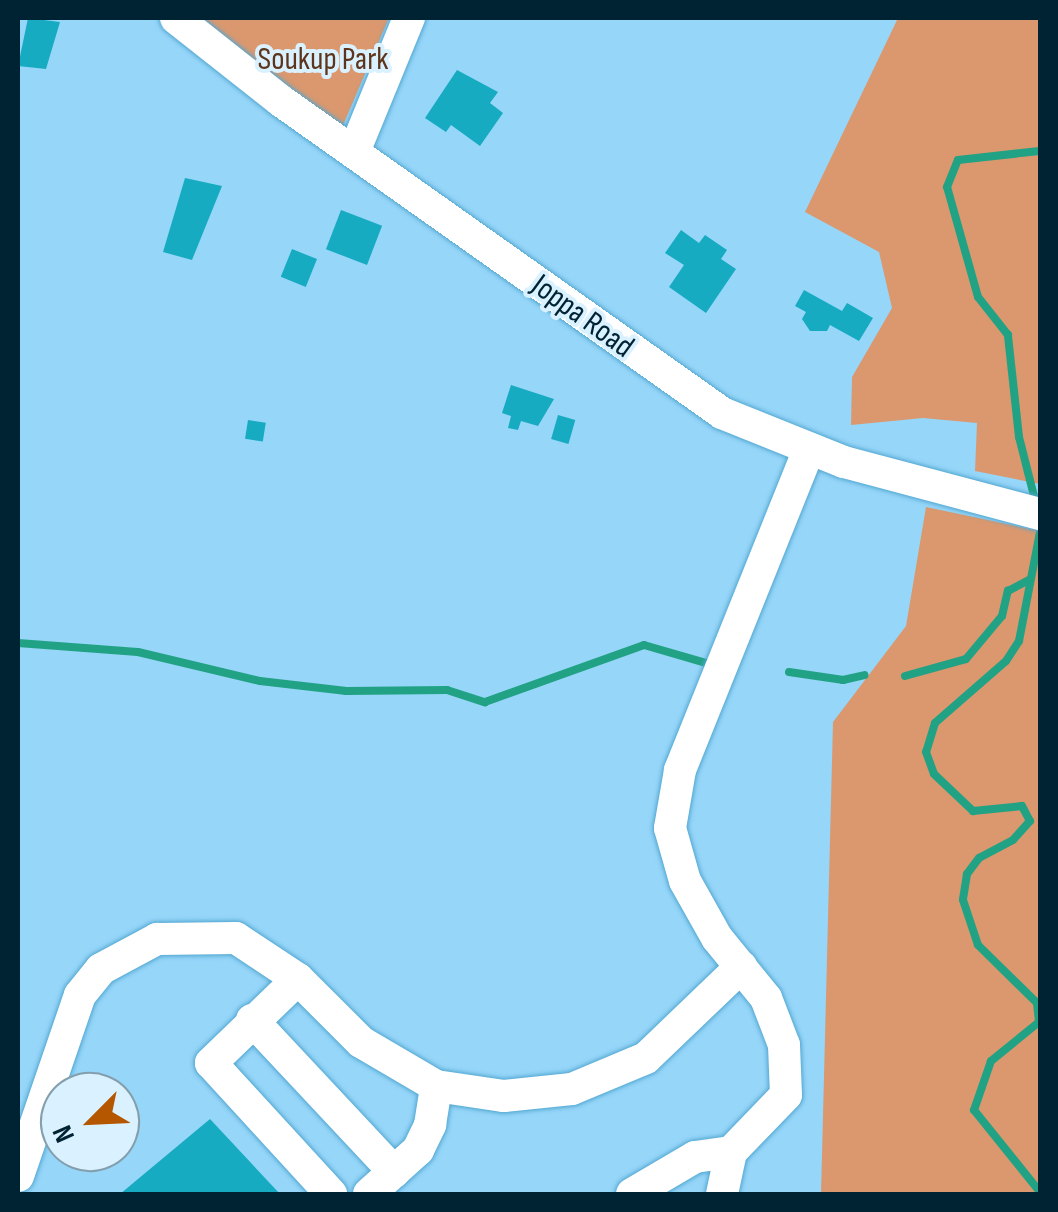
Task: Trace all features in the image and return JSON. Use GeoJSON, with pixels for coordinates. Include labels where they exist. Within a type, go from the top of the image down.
{"type":"FeatureCollection","features":[{"type":"Feature","properties":{"kind":"street","name":"Joppa Road"},"geometry":{"type":"LineString","coordinates":[[176,18],[686,392],[809,449],[1040,514]]}},
{"type":"Feature","properties":{"kind":"street"},"geometry":{"type":"LineString","coordinates":[[354,152],[409,18]]}},
{"type":"Feature","properties":{"kind":"street"},"geometry":{"type":"LineString","coordinates":[[722,1194],[731,1152],[786,1095],[784,1044],[766,998],[740,967],[685,881],[670,828],[680,770],[809,449]]}},
{"type":"Feature","properties":{"kind":"street"},"geometry":{"type":"LineString","coordinates":[[18,1176],[60,1036],[101,969],[128,951],[190,934],[236,938],[298,979],[360,1042],[436,1086],[504,1096],[572,1089],[610,1077],[646,1058],[740,967]]}},
{"type":"Feature","properties":{"kind":"street"},"geometry":{"type":"LineString","coordinates":[[298,979],[211,1064],[331,1194]]}},
{"type":"Feature","properties":{"kind":"street"},"geometry":{"type":"LineString","coordinates":[[252,1020],[394,1172]]}},
{"type":"Feature","properties":{"kind":"street"},"geometry":{"type":"LineString","coordinates":[[369,1194],[418,1150],[436,1086]]}},
{"type":"Feature","properties":{"kind":"street"},"geometry":{"type":"LineString","coordinates":[[632,1194],[695,1158],[731,1152]]}},
{"type":"Feature","properties":{"kind":"green space","name":"Soukup Park"},"geometry":{"type":"Polygon","coordinates":[[[194,18],[389,18],[341,130],[194,18]]]}},
{"type":"Feature","properties":{"kind":"green space"},"geometry":{"type":"Polygon","coordinates":[[[898,18],[1040,18],[1040,484],[975,471],[977,423],[923,418],[851,425],[852,377],[892,308],[879,252],[805,212],[898,18]]]}},
{"type":"Feature","properties":{"kind":"green space"},"geometry":{"type":"Polygon","coordinates":[[[926,507],[1040,531],[1040,1194],[821,1194],[833,722],[906,626],[926,507]]]}},
{"type":"Feature","properties":{"kind":"building"},"geometry":{"type":"Polygon","coordinates":[[[28,18],[60,22],[46,69],[18,66],[28,18]]]}},
{"type":"Feature","properties":{"kind":"building"},"geometry":{"type":"Polygon","coordinates":[[[457,70],[498,92],[490,103],[503,113],[480,146],[451,125],[446,132],[425,118],[457,70]]]}},
{"type":"Feature","properties":{"kind":"building"},"geometry":{"type":"Polygon","coordinates":[[[185,178],[222,186],[192,260],[163,252],[185,178]]]}},
{"type":"Feature","properties":{"kind":"building"},"geometry":{"type":"Polygon","coordinates":[[[341,210],[382,226],[367,265],[326,249],[341,210]]]}},
{"type":"Feature","properties":{"kind":"building"},"geometry":{"type":"Polygon","coordinates":[[[681,230],[699,243],[705,235],[727,250],[721,259],[736,269],[706,313],[669,287],[684,265],[665,253],[681,230]]]}},
{"type":"Feature","properties":{"kind":"building"},"geometry":{"type":"Polygon","coordinates":[[[292,249],[317,259],[306,287],[281,277],[292,249]]]}},
{"type":"Feature","properties":{"kind":"building"},"geometry":{"type":"Polygon","coordinates":[[[804,290],[842,311],[847,303],[873,318],[859,341],[830,325],[827,331],[810,331],[802,319],[806,312],[795,306],[804,290]]]}},
{"type":"Feature","properties":{"kind":"building"},"geometry":{"type":"Polygon","coordinates":[[[511,385],[554,399],[538,426],[521,421],[518,430],[508,428],[511,416],[502,413],[511,385]]]}},
{"type":"Feature","properties":{"kind":"building"},"geometry":{"type":"Polygon","coordinates":[[[558,415],[575,420],[568,444],[551,439],[558,415]]]}},
{"type":"Feature","properties":{"kind":"building"},"geometry":{"type":"Polygon","coordinates":[[[248,420],[266,423],[263,442],[245,439],[248,420]]]}},
{"type":"Feature","properties":{"kind":"building"},"geometry":{"type":"Polygon","coordinates":[[[210,1119],[280,1194],[120,1194],[210,1119]]]}},
{"type":"Feature","properties":{"kind":"waterway"},"geometry":{"type":"LineString","coordinates":[[1036,504],[1019,437],[1008,335],[978,297],[947,187],[958,160],[1040,151]]}},
{"type":"Feature","properties":{"kind":"waterway"},"geometry":{"type":"LineString","coordinates":[[1040,532],[1019,641],[1006,661],[935,723],[926,752],[934,774],[973,811],[1022,806],[1030,821],[1013,840],[979,858],[967,874],[963,900],[978,945],[1037,1003],[1039,1022],[991,1061],[974,1110],[1040,1192]]}},
{"type":"Feature","properties":{"kind":"waterway"},"geometry":{"type":"LineString","coordinates":[[905,676],[966,659],[1002,616],[1008,591],[1029,580]]}},
{"type":"Feature","properties":{"kind":"waterway"},"geometry":{"type":"LineString","coordinates":[[18,643],[138,652],[260,681],[346,691],[447,690],[485,702],[644,645],[706,663]]}},
{"type":"Feature","properties":{"kind":"waterway"},"geometry":{"type":"LineString","coordinates":[[789,672],[843,680],[864,675]]}}]}
